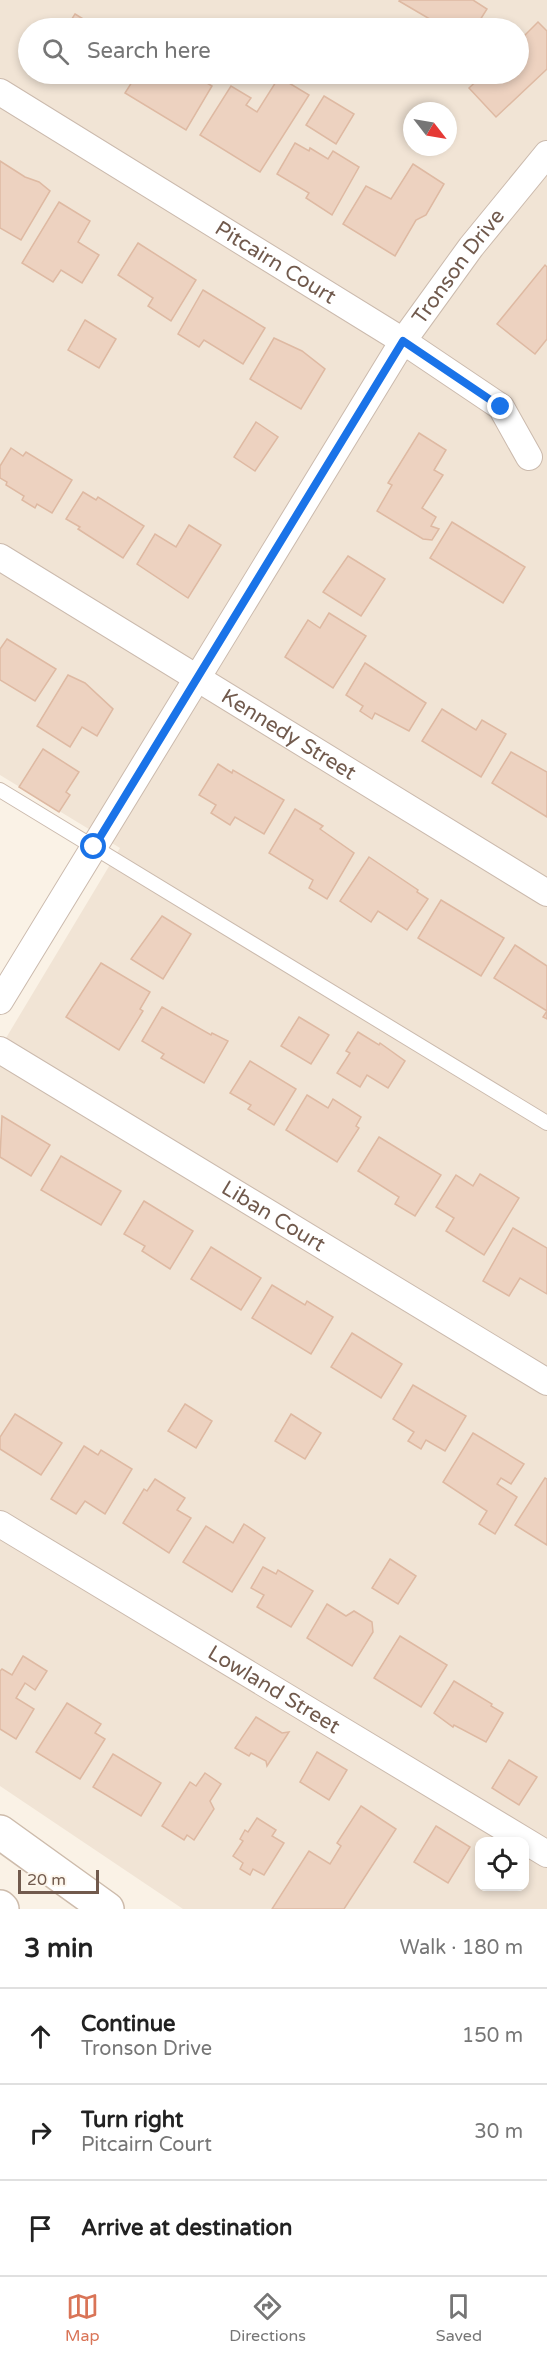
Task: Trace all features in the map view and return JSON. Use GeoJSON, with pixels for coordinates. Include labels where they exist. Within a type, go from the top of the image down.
{"type":"FeatureCollection","features":[{"type":"Feature","properties":{"kind":"main road"},"geometry":{"type":"LineString","coordinates":[[0,1832],[107,1909]]}},
{"type":"Feature","properties":{"kind":"street","name":"Pitcairn Court"},"geometry":{"type":"LineString","coordinates":[[0,92],[403,341],[501,407],[530,457]]}},
{"type":"Feature","properties":{"kind":"street","name":"Tronson Drive"},"geometry":{"type":"LineString","coordinates":[[0,1001],[403,341],[471,246],[547,154]]}},
{"type":"Feature","properties":{"kind":"street","name":"Kennedy Street"},"geometry":{"type":"LineString","coordinates":[[0,557],[547,893]]}},
{"type":"Feature","properties":{"kind":"street","name":"Liban Court"},"geometry":{"type":"LineString","coordinates":[[0,1050],[547,1382]]}},
{"type":"Feature","properties":{"kind":"street","name":"Lowland Street"},"geometry":{"type":"LineString","coordinates":[[0,1524],[547,1854]]}},
{"type":"Feature","properties":{"kind":"lane"},"geometry":{"type":"LineString","coordinates":[[0,790],[547,1124]]}},
{"type":"Feature","properties":{"kind":"shaded area"},"geometry":{"type":"Polygon","coordinates":[[[0,0],[547,0],[547,1909],[183,1909],[0,1786],[0,1048],[120,848],[0,775],[0,0]]]}},
{"type":"Feature","properties":{"kind":"building"},"geometry":{"type":"Polygon","coordinates":[[[473,0],[487,9],[481,18],[428,18],[399,1],[473,0]]]}},
{"type":"Feature","properties":{"kind":"building"},"geometry":{"type":"Polygon","coordinates":[[[538,22],[547,31],[547,69],[496,117],[469,88],[473,84],[529,84],[529,31],[538,22]]]}},
{"type":"Feature","properties":{"kind":"building"},"geometry":{"type":"Polygon","coordinates":[[[131,84],[209,84],[212,86],[186,130],[125,93],[131,84]]]}},
{"type":"Feature","properties":{"kind":"building"},"geometry":{"type":"Polygon","coordinates":[[[275,84],[291,84],[309,95],[260,172],[200,135],[231,86],[251,98],[246,105],[257,112],[275,84]]]}},
{"type":"Feature","properties":{"kind":"building"},"geometry":{"type":"Polygon","coordinates":[[[324,96],[354,114],[336,144],[306,125],[324,96]]]}},
{"type":"Feature","properties":{"kind":"building"},"geometry":{"type":"Polygon","coordinates":[[[295,143],[309,151],[310,148],[328,159],[333,151],[359,167],[332,215],[306,198],[309,193],[277,174],[295,143]]]}},
{"type":"Feature","properties":{"kind":"building"},"geometry":{"type":"Polygon","coordinates":[[[0,161],[25,177],[39,182],[50,191],[21,240],[0,228],[0,161]]]}},
{"type":"Feature","properties":{"kind":"building"},"geometry":{"type":"Polygon","coordinates":[[[413,164],[444,184],[426,215],[416,220],[395,256],[343,224],[366,186],[391,199],[413,164]]]}},
{"type":"Feature","properties":{"kind":"building"},"geometry":{"type":"Polygon","coordinates":[[[59,202],[90,221],[78,242],[99,255],[82,283],[61,270],[53,282],[22,263],[59,202]]]}},
{"type":"Feature","properties":{"kind":"building"},"geometry":{"type":"Polygon","coordinates":[[[138,243],[196,280],[171,321],[148,306],[153,298],[118,275],[138,243]]]}},
{"type":"Feature","properties":{"kind":"building"},"geometry":{"type":"Polygon","coordinates":[[[545,265],[547,267],[547,339],[535,354],[497,324],[545,265]]]}},
{"type":"Feature","properties":{"kind":"building"},"geometry":{"type":"Polygon","coordinates":[[[203,290],[265,328],[243,364],[204,340],[199,347],[178,334],[203,290]]]}},
{"type":"Feature","properties":{"kind":"building"},"geometry":{"type":"Polygon","coordinates":[[[85,320],[116,339],[99,368],[68,350],[85,320]]]}},
{"type":"Feature","properties":{"kind":"building"},"geometry":{"type":"Polygon","coordinates":[[[274,338],[302,351],[325,369],[301,409],[250,379],[274,338]]]}},
{"type":"Feature","properties":{"kind":"building"},"geometry":{"type":"Polygon","coordinates":[[[256,422],[278,437],[255,471],[234,457],[256,422]]]}},
{"type":"Feature","properties":{"kind":"building"},"geometry":{"type":"Polygon","coordinates":[[[419,433],[446,450],[434,470],[443,475],[422,508],[436,517],[431,526],[439,529],[432,540],[423,539],[377,511],[392,485],[388,483],[419,433]]]}},
{"type":"Feature","properties":{"kind":"building"},"geometry":{"type":"Polygon","coordinates":[[[11,448],[23,456],[26,452],[72,480],[52,513],[37,504],[35,508],[22,500],[24,496],[6,485],[7,482],[0,478],[0,466],[11,448]]]}},
{"type":"Feature","properties":{"kind":"building"},"geometry":{"type":"Polygon","coordinates":[[[83,492],[96,500],[98,497],[144,526],[123,558],[66,519],[83,492]]]}},
{"type":"Feature","properties":{"kind":"building"},"geometry":{"type":"Polygon","coordinates":[[[452,522],[525,567],[503,603],[430,558],[452,522]]]}},
{"type":"Feature","properties":{"kind":"building"},"geometry":{"type":"Polygon","coordinates":[[[189,525],[221,545],[188,598],[137,564],[155,534],[176,547],[189,525]]]}},
{"type":"Feature","properties":{"kind":"building"},"geometry":{"type":"Polygon","coordinates":[[[348,556],[385,579],[361,616],[323,592],[348,556]]]}},
{"type":"Feature","properties":{"kind":"building"},"geometry":{"type":"Polygon","coordinates":[[[329,613],[366,636],[333,688],[285,657],[308,620],[320,628],[329,613]]]}},
{"type":"Feature","properties":{"kind":"building"},"geometry":{"type":"Polygon","coordinates":[[[7,639],[56,669],[35,701],[0,680],[0,649],[7,639]]]}},
{"type":"Feature","properties":{"kind":"building"},"geometry":{"type":"Polygon","coordinates":[[[365,663],[426,703],[409,731],[375,713],[372,719],[360,711],[363,706],[346,695],[365,663]]]}},
{"type":"Feature","properties":{"kind":"building"},"geometry":{"type":"Polygon","coordinates":[[[68,675],[85,683],[113,709],[97,736],[82,727],[70,747],[37,726],[68,675]]]}},
{"type":"Feature","properties":{"kind":"building"},"geometry":{"type":"Polygon","coordinates":[[[442,709],[476,730],[482,720],[506,734],[481,777],[422,741],[442,709]]]}},
{"type":"Feature","properties":{"kind":"building"},"geometry":{"type":"Polygon","coordinates":[[[43,749],[79,772],[66,792],[70,795],[59,812],[19,787],[43,749]]]}},
{"type":"Feature","properties":{"kind":"building"},"geometry":{"type":"Polygon","coordinates":[[[511,752],[547,772],[547,817],[492,783],[511,752]]]}},
{"type":"Feature","properties":{"kind":"building"},"geometry":{"type":"Polygon","coordinates":[[[218,764],[232,773],[233,770],[284,800],[264,834],[235,817],[230,825],[211,813],[216,805],[199,795],[218,764]]]}},
{"type":"Feature","properties":{"kind":"building"},"geometry":{"type":"Polygon","coordinates":[[[295,809],[323,826],[320,829],[354,853],[327,899],[309,888],[313,880],[269,853],[295,809]]]}},
{"type":"Feature","properties":{"kind":"building"},"geometry":{"type":"Polygon","coordinates":[[[369,857],[428,899],[407,930],[378,911],[371,922],[340,901],[369,857]]]}},
{"type":"Feature","properties":{"kind":"building"},"geometry":{"type":"Polygon","coordinates":[[[441,900],[504,938],[481,976],[418,938],[441,900]]]}},
{"type":"Feature","properties":{"kind":"building"},"geometry":{"type":"Polygon","coordinates":[[[162,916],[191,934],[163,979],[131,959],[162,916]]]}},
{"type":"Feature","properties":{"kind":"building"},"geometry":{"type":"Polygon","coordinates":[[[515,945],[547,966],[547,1011],[494,978],[515,945]]]}},
{"type":"Feature","properties":{"kind":"building"},"geometry":{"type":"Polygon","coordinates":[[[101,963],[150,992],[140,1009],[143,1011],[119,1050],[66,1017],[101,963]]]}},
{"type":"Feature","properties":{"kind":"building"},"geometry":{"type":"Polygon","coordinates":[[[162,1007],[211,1035],[212,1033],[228,1041],[204,1083],[161,1058],[164,1054],[142,1041],[162,1007]]]}},
{"type":"Feature","properties":{"kind":"building"},"geometry":{"type":"Polygon","coordinates":[[[299,1017],[329,1035],[311,1064],[281,1046],[299,1017]]]}},
{"type":"Feature","properties":{"kind":"building"},"geometry":{"type":"Polygon","coordinates":[[[358,1032],[379,1045],[380,1043],[405,1061],[388,1088],[367,1075],[360,1087],[337,1073],[350,1053],[346,1051],[358,1032]]]}},
{"type":"Feature","properties":{"kind":"building"},"geometry":{"type":"Polygon","coordinates":[[[250,1061],[296,1089],[274,1125],[248,1109],[251,1105],[230,1093],[250,1061]]]}},
{"type":"Feature","properties":{"kind":"building"},"geometry":{"type":"Polygon","coordinates":[[[307,1095],[328,1108],[333,1099],[361,1117],[356,1126],[359,1128],[337,1162],[286,1130],[307,1095]]]}},
{"type":"Feature","properties":{"kind":"building"},"geometry":{"type":"Polygon","coordinates":[[[2,1116],[50,1145],[31,1176],[0,1157],[2,1116]]]}},
{"type":"Feature","properties":{"kind":"building"},"geometry":{"type":"Polygon","coordinates":[[[379,1137],[441,1175],[415,1216],[395,1204],[399,1197],[358,1171],[379,1137]]]}},
{"type":"Feature","properties":{"kind":"building"},"geometry":{"type":"Polygon","coordinates":[[[61,1156],[121,1191],[101,1225],[41,1190],[61,1156]]]}},
{"type":"Feature","properties":{"kind":"building"},"geometry":{"type":"Polygon","coordinates":[[[480,1174],[519,1198],[484,1255],[446,1231],[454,1218],[436,1207],[456,1175],[473,1186],[480,1174]]]}},
{"type":"Feature","properties":{"kind":"building"},"geometry":{"type":"Polygon","coordinates":[[[144,1201],[193,1231],[170,1269],[142,1251],[145,1246],[124,1234],[144,1201]]]}},
{"type":"Feature","properties":{"kind":"building"},"geometry":{"type":"Polygon","coordinates":[[[513,1228],[547,1248],[547,1294],[520,1278],[509,1296],[483,1281],[513,1228]]]}},
{"type":"Feature","properties":{"kind":"building"},"geometry":{"type":"Polygon","coordinates":[[[211,1247],[261,1278],[241,1310],[191,1279],[211,1247]]]}},
{"type":"Feature","properties":{"kind":"building"},"geometry":{"type":"Polygon","coordinates":[[[272,1285],[305,1305],[307,1301],[333,1317],[311,1354],[252,1318],[272,1285]]]}},
{"type":"Feature","properties":{"kind":"building"},"geometry":{"type":"Polygon","coordinates":[[[352,1333],[402,1364],[381,1398],[331,1367],[352,1333]]]}},
{"type":"Feature","properties":{"kind":"building"},"geometry":{"type":"Polygon","coordinates":[[[413,1385],[466,1416],[445,1451],[426,1440],[421,1449],[408,1441],[414,1432],[393,1419],[413,1385]]]}},
{"type":"Feature","properties":{"kind":"building"},"geometry":{"type":"Polygon","coordinates":[[[185,1404],[212,1421],[196,1448],[168,1431],[185,1404]]]}},
{"type":"Feature","properties":{"kind":"building"},"geometry":{"type":"Polygon","coordinates":[[[15,1414],[62,1443],[41,1475],[0,1449],[0,1437],[15,1414]]]}},
{"type":"Feature","properties":{"kind":"building"},"geometry":{"type":"Polygon","coordinates":[[[291,1414],[321,1433],[305,1459],[275,1441],[291,1414]]]}},
{"type":"Feature","properties":{"kind":"building"},"geometry":{"type":"Polygon","coordinates":[[[473,1433],[524,1464],[511,1484],[501,1478],[497,1484],[517,1497],[495,1534],[479,1524],[487,1511],[443,1482],[473,1433]]]}},
{"type":"Feature","properties":{"kind":"building"},"geometry":{"type":"Polygon","coordinates":[[[84,1446],[98,1455],[101,1450],[132,1469],[105,1514],[85,1501],[76,1514],[51,1499],[84,1446]]]}},
{"type":"Feature","properties":{"kind":"building"},"geometry":{"type":"Polygon","coordinates":[[[545,1478],[547,1479],[547,1545],[515,1525],[545,1478]]]}},
{"type":"Feature","properties":{"kind":"building"},"geometry":{"type":"Polygon","coordinates":[[[155,1479],[185,1498],[177,1510],[191,1518],[169,1553],[123,1523],[144,1489],[147,1491],[155,1479]]]}},
{"type":"Feature","properties":{"kind":"building"},"geometry":{"type":"Polygon","coordinates":[[[244,1524],[265,1538],[232,1592],[183,1562],[206,1526],[233,1543],[244,1524]]]}},
{"type":"Feature","properties":{"kind":"building"},"geometry":{"type":"Polygon","coordinates":[[[390,1559],[416,1576],[398,1604],[372,1588],[390,1559]]]}},
{"type":"Feature","properties":{"kind":"building"},"geometry":{"type":"Polygon","coordinates":[[[263,1567],[276,1574],[278,1570],[313,1591],[291,1627],[257,1607],[264,1595],[251,1588],[263,1567]]]}},
{"type":"Feature","properties":{"kind":"building"},"geometry":{"type":"Polygon","coordinates":[[[327,1604],[346,1616],[354,1611],[372,1622],[373,1632],[352,1666],[307,1638],[327,1604]]]}},
{"type":"Feature","properties":{"kind":"building"},"geometry":{"type":"Polygon","coordinates":[[[400,1636],[447,1665],[421,1707],[374,1678],[400,1636]]]}},
{"type":"Feature","properties":{"kind":"building"},"geometry":{"type":"Polygon","coordinates":[[[23,1656],[47,1671],[35,1690],[25,1683],[16,1698],[34,1709],[16,1739],[0,1729],[0,1671],[2,1669],[12,1675],[23,1656]]]}},
{"type":"Feature","properties":{"kind":"building"},"geometry":{"type":"Polygon","coordinates":[[[454,1681],[503,1713],[486,1742],[454,1725],[453,1727],[434,1713],[454,1681]]]}},
{"type":"Feature","properties":{"kind":"building"},"geometry":{"type":"Polygon","coordinates":[[[67,1703],[101,1724],[95,1733],[105,1739],[80,1779],[36,1752],[67,1703]]]}},
{"type":"Feature","properties":{"kind":"building"},"geometry":{"type":"Polygon","coordinates":[[[256,1717],[282,1733],[289,1732],[267,1766],[266,1761],[251,1753],[249,1756],[235,1748],[256,1717]]]}},
{"type":"Feature","properties":{"kind":"building"},"geometry":{"type":"Polygon","coordinates":[[[317,1752],[347,1770],[329,1800],[300,1782],[317,1752]]]}},
{"type":"Feature","properties":{"kind":"building"},"geometry":{"type":"Polygon","coordinates":[[[113,1754],[161,1783],[141,1816],[93,1787],[113,1754]]]}},
{"type":"Feature","properties":{"kind":"building"},"geometry":{"type":"Polygon","coordinates":[[[509,1760],[537,1777],[519,1805],[492,1788],[509,1760]]]}},
{"type":"Feature","properties":{"kind":"building"},"geometry":{"type":"Polygon","coordinates":[[[205,1773],[221,1784],[210,1801],[214,1809],[194,1840],[187,1835],[184,1840],[162,1826],[190,1782],[196,1786],[205,1773]]]}},
{"type":"Feature","properties":{"kind":"building"},"geometry":{"type":"Polygon","coordinates":[[[361,1806],[396,1829],[344,1909],[272,1909],[309,1851],[330,1864],[341,1846],[337,1843],[361,1806]]]}},
{"type":"Feature","properties":{"kind":"building"},"geometry":{"type":"Polygon","coordinates":[[[257,1818],[276,1830],[272,1836],[284,1843],[264,1875],[253,1869],[250,1875],[240,1869],[243,1863],[233,1856],[243,1841],[240,1839],[245,1830],[248,1832],[257,1818]]]}},
{"type":"Feature","properties":{"kind":"building"},"geometry":{"type":"Polygon","coordinates":[[[436,1826],[470,1847],[448,1883],[414,1862],[436,1826]]]}},
{"type":"Feature","properties":{"kind":"route"},"geometry":{"type":"LineString","coordinates":[[94,847],[403,341],[501,407]]}}]}
